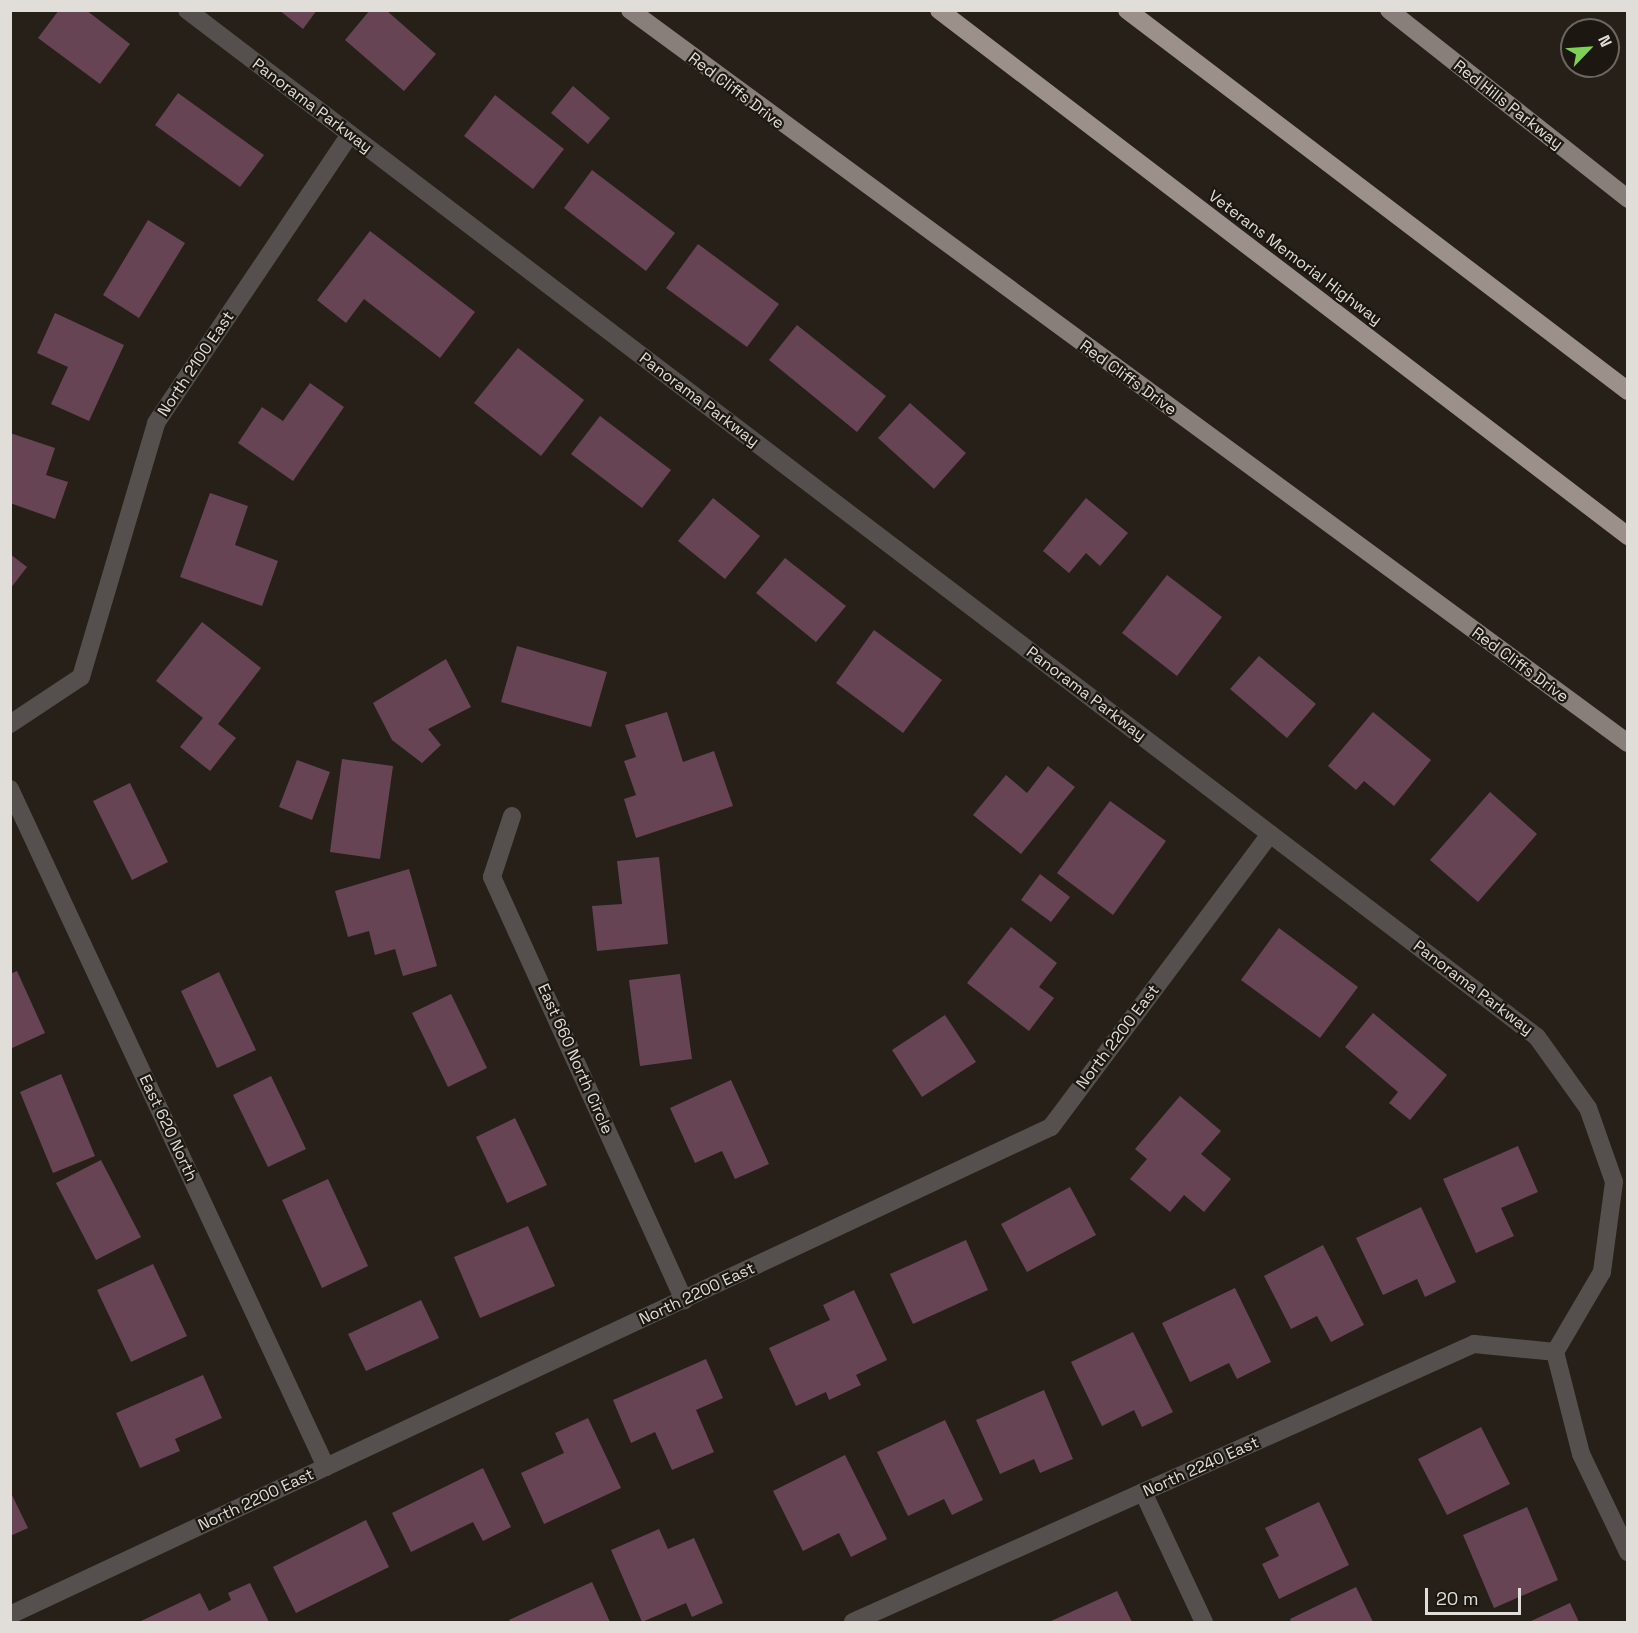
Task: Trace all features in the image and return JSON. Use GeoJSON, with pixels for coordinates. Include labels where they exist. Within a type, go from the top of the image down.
{"type":"FeatureCollection","features":[{"type":"Feature","properties":{"kind":"highway","name":"Veterans Memorial Highway"},"geometry":{"type":"LineString","coordinates":[[939,10],[1628,536]]}},
{"type":"Feature","properties":{"kind":"highway"},"geometry":{"type":"LineString","coordinates":[[1127,10],[1628,391]]}},
{"type":"Feature","properties":{"kind":"main road","name":"Red Cliffs Drive"},"geometry":{"type":"LineString","coordinates":[[630,10],[1628,743]]}},
{"type":"Feature","properties":{"kind":"main road","name":"Red Hills Parkway"},"geometry":{"type":"LineString","coordinates":[[1389,10],[1628,199]]}},
{"type":"Feature","properties":{"kind":"street","name":"Panorama Parkway"},"geometry":{"type":"LineString","coordinates":[[187,10],[1537,1037],[1588,1108],[1614,1182],[1611,1225],[1602,1272],[1555,1352]]}},
{"type":"Feature","properties":{"kind":"street","name":"North 2100 East"},"geometry":{"type":"LineString","coordinates":[[10,724],[81,677],[156,423],[350,134]]}},
{"type":"Feature","properties":{"kind":"street","name":"East 620 North"},"geometry":{"type":"LineString","coordinates":[[10,789],[326,1467]]}},
{"type":"Feature","properties":{"kind":"street","name":"East 660 North Circle"},"geometry":{"type":"LineString","coordinates":[[512,816],[492,877],[684,1300]]}},
{"type":"Feature","properties":{"kind":"street","name":"North 2200 East"},"geometry":{"type":"LineString","coordinates":[[10,1615],[1051,1126],[1270,834]]}},
{"type":"Feature","properties":{"kind":"street","name":"North 2240 East"},"geometry":{"type":"LineString","coordinates":[[853,1623],[1474,1344],[1555,1352]]}},
{"type":"Feature","properties":{"kind":"street"},"geometry":{"type":"LineString","coordinates":[[1555,1352],[1581,1454],[1628,1552]]}},
{"type":"Feature","properties":{"kind":"street"},"geometry":{"type":"LineString","coordinates":[[1143,1492],[1204,1623]]}},
{"type":"Feature","properties":{"kind":"building"},"geometry":{"type":"Polygon","coordinates":[[[59,10],[86,10],[130,44],[100,84],[38,38],[59,10]]]}},
{"type":"Feature","properties":{"kind":"building"},"geometry":{"type":"Polygon","coordinates":[[[279,10],[317,10],[303,29],[279,10]]]}},
{"type":"Feature","properties":{"kind":"building"},"geometry":{"type":"Polygon","coordinates":[[[370,10],[386,10],[436,54],[404,91],[345,40],[370,10]]]}},
{"type":"Feature","properties":{"kind":"building"},"geometry":{"type":"Polygon","coordinates":[[[573,86],[610,118],[588,144],[551,113],[573,86]]]}},
{"type":"Feature","properties":{"kind":"building"},"geometry":{"type":"Polygon","coordinates":[[[178,93],[264,155],[240,187],[155,125],[178,93]]]}},
{"type":"Feature","properties":{"kind":"building"},"geometry":{"type":"Polygon","coordinates":[[[495,95],[564,149],[533,189],[464,136],[495,95]]]}},
{"type":"Feature","properties":{"kind":"building"},"geometry":{"type":"Polygon","coordinates":[[[592,170],[675,233],[646,271],[564,208],[592,170]]]}},
{"type":"Feature","properties":{"kind":"building"},"geometry":{"type":"Polygon","coordinates":[[[148,220],[185,243],[139,318],[103,295],[148,220]]]}},
{"type":"Feature","properties":{"kind":"building"},"geometry":{"type":"Polygon","coordinates":[[[370,231],[475,312],[440,358],[364,299],[346,323],[317,300],[370,231]]]}},
{"type":"Feature","properties":{"kind":"building"},"geometry":{"type":"Polygon","coordinates":[[[698,244],[779,304],[747,347],[666,288],[698,244]]]}},
{"type":"Feature","properties":{"kind":"building"},"geometry":{"type":"Polygon","coordinates":[[[55,313],[124,345],[89,421],[51,404],[68,367],[37,353],[55,313]]]}},
{"type":"Feature","properties":{"kind":"building"},"geometry":{"type":"Polygon","coordinates":[[[797,325],[886,396],[857,432],[769,360],[797,325]]]}},
{"type":"Feature","properties":{"kind":"building"},"geometry":{"type":"Polygon","coordinates":[[[518,348],[584,400],[541,456],[474,403],[518,348]]]}},
{"type":"Feature","properties":{"kind":"building"},"geometry":{"type":"Polygon","coordinates":[[[310,383],[344,407],[293,481],[238,443],[262,407],[283,421],[310,383]]]}},
{"type":"Feature","properties":{"kind":"building"},"geometry":{"type":"Polygon","coordinates":[[[910,403],[966,453],[934,489],[878,438],[910,403]]]}},
{"type":"Feature","properties":{"kind":"building"},"geometry":{"type":"Polygon","coordinates":[[[600,416],[671,470],[642,508],[571,454],[600,416]]]}},
{"type":"Feature","properties":{"kind":"building"},"geometry":{"type":"Polygon","coordinates":[[[10,433],[55,448],[46,475],[68,482],[55,519],[10,503],[10,433]]]}},
{"type":"Feature","properties":{"kind":"building"},"geometry":{"type":"Polygon","coordinates":[[[210,493],[248,506],[235,545],[278,561],[262,606],[180,577],[210,493]]]}},
{"type":"Feature","properties":{"kind":"building"},"geometry":{"type":"Polygon","coordinates":[[[713,498],[760,536],[725,579],[678,541],[713,498]]]}},
{"type":"Feature","properties":{"kind":"building"},"geometry":{"type":"Polygon","coordinates":[[[1086,498],[1128,533],[1100,566],[1086,553],[1069,573],[1043,551],[1086,498]]]}},
{"type":"Feature","properties":{"kind":"building"},"geometry":{"type":"Polygon","coordinates":[[[10,554],[27,567],[10,589],[10,554]]]}},
{"type":"Feature","properties":{"kind":"building"},"geometry":{"type":"Polygon","coordinates":[[[785,558],[846,606],[816,642],[756,593],[785,558]]]}},
{"type":"Feature","properties":{"kind":"building"},"geometry":{"type":"Polygon","coordinates":[[[1167,575],[1222,617],[1177,676],[1122,633],[1167,575]]]}},
{"type":"Feature","properties":{"kind":"building"},"geometry":{"type":"Polygon","coordinates":[[[202,622],[261,668],[218,724],[236,738],[210,771],[180,747],[203,718],[156,681],[202,622]]]}},
{"type":"Feature","properties":{"kind":"building"},"geometry":{"type":"Polygon","coordinates":[[[874,630],[942,680],[903,733],[836,683],[874,630]]]}},
{"type":"Feature","properties":{"kind":"building"},"geometry":{"type":"Polygon","coordinates":[[[517,646],[607,672],[591,727],[501,702],[517,646]]]}},
{"type":"Feature","properties":{"kind":"building"},"geometry":{"type":"Polygon","coordinates":[[[1259,656],[1316,704],[1287,738],[1230,689],[1259,656]]]}},
{"type":"Feature","properties":{"kind":"building"},"geometry":{"type":"Polygon","coordinates":[[[446,659],[471,707],[428,729],[441,745],[422,763],[392,740],[373,703],[446,659]]]}},
{"type":"Feature","properties":{"kind":"building"},"geometry":{"type":"Polygon","coordinates":[[[667,712],[683,762],[714,751],[733,806],[636,838],[624,799],[636,795],[624,761],[636,757],[625,725],[667,712]]]}},
{"type":"Feature","properties":{"kind":"building"},"geometry":{"type":"Polygon","coordinates":[[[1373,712],[1431,760],[1394,806],[1364,781],[1356,790],[1328,766],[1373,712]]]}},
{"type":"Feature","properties":{"kind":"building"},"geometry":{"type":"Polygon","coordinates":[[[342,759],[393,766],[380,859],[330,852],[342,759]]]}},
{"type":"Feature","properties":{"kind":"building"},"geometry":{"type":"Polygon","coordinates":[[[297,760],[330,772],[312,820],[279,807],[297,760]]]}},
{"type":"Feature","properties":{"kind":"building"},"geometry":{"type":"Polygon","coordinates":[[[1048,766],[1075,787],[1021,854],[973,815],[1006,775],[1027,793],[1048,766]]]}},
{"type":"Feature","properties":{"kind":"building"},"geometry":{"type":"Polygon","coordinates":[[[130,783],[168,862],[132,880],[93,801],[130,783]]]}},
{"type":"Feature","properties":{"kind":"building"},"geometry":{"type":"Polygon","coordinates":[[[1490,792],[1537,834],[1478,902],[1430,860],[1490,792]]]}},
{"type":"Feature","properties":{"kind":"building"},"geometry":{"type":"Polygon","coordinates":[[[1110,801],[1166,841],[1113,915],[1057,873],[1110,801]]]}},
{"type":"Feature","properties":{"kind":"building"},"geometry":{"type":"Polygon","coordinates":[[[659,857],[668,944],[597,951],[592,906],[622,904],[617,861],[659,857]]]}},
{"type":"Feature","properties":{"kind":"building"},"geometry":{"type":"Polygon","coordinates":[[[409,869],[437,966],[403,976],[395,949],[375,955],[369,931],[348,937],[335,891],[409,869]]]}},
{"type":"Feature","properties":{"kind":"building"},"geometry":{"type":"Polygon","coordinates":[[[1040,874],[1070,897],[1051,922],[1021,900],[1040,874]]]}},
{"type":"Feature","properties":{"kind":"building"},"geometry":{"type":"Polygon","coordinates":[[[1011,927],[1057,963],[1039,987],[1054,998],[1029,1031],[967,983],[1011,927]]]}},
{"type":"Feature","properties":{"kind":"building"},"geometry":{"type":"Polygon","coordinates":[[[1279,928],[1358,987],[1320,1038],[1241,980],[1279,928]]]}},
{"type":"Feature","properties":{"kind":"building"},"geometry":{"type":"Polygon","coordinates":[[[17,971],[45,1033],[10,1049],[10,974],[17,971]]]}},
{"type":"Feature","properties":{"kind":"building"},"geometry":{"type":"Polygon","coordinates":[[[219,972],[256,1050],[217,1068],[181,991],[219,972]]]}},
{"type":"Feature","properties":{"kind":"building"},"geometry":{"type":"Polygon","coordinates":[[[680,974],[692,1059],[640,1066],[629,980],[680,974]]]}},
{"type":"Feature","properties":{"kind":"building"},"geometry":{"type":"Polygon","coordinates":[[[451,994],[487,1068],[448,1087],[412,1013],[451,994]]]}},
{"type":"Feature","properties":{"kind":"building"},"geometry":{"type":"Polygon","coordinates":[[[1373,1013],[1447,1075],[1410,1120],[1389,1103],[1398,1092],[1345,1047],[1373,1013]]]}},
{"type":"Feature","properties":{"kind":"building"},"geometry":{"type":"Polygon","coordinates":[[[945,1015],[976,1062],[922,1097],[892,1050],[945,1015]]]}},
{"type":"Feature","properties":{"kind":"building"},"geometry":{"type":"Polygon","coordinates":[[[61,1074],[95,1156],[53,1173],[20,1092],[61,1074]]]}},
{"type":"Feature","properties":{"kind":"building"},"geometry":{"type":"Polygon","coordinates":[[[271,1076],[306,1149],[268,1167],[233,1095],[271,1076]]]}},
{"type":"Feature","properties":{"kind":"building"},"geometry":{"type":"Polygon","coordinates":[[[731,1080],[769,1164],[735,1179],[722,1151],[695,1163],[670,1108],[731,1080]]]}},
{"type":"Feature","properties":{"kind":"building"},"geometry":{"type":"Polygon","coordinates":[[[1180,1096],[1221,1131],[1201,1154],[1231,1179],[1204,1212],[1184,1195],[1170,1212],[1130,1179],[1147,1159],[1135,1149],[1180,1096]]]}},
{"type":"Feature","properties":{"kind":"building"},"geometry":{"type":"Polygon","coordinates":[[[515,1118],[547,1185],[507,1203],[476,1137],[515,1118]]]}},
{"type":"Feature","properties":{"kind":"building"},"geometry":{"type":"Polygon","coordinates":[[[1518,1146],[1538,1192],[1501,1208],[1514,1236],[1476,1253],[1443,1179],[1518,1146]]]}},
{"type":"Feature","properties":{"kind":"building"},"geometry":{"type":"Polygon","coordinates":[[[101,1160],[141,1237],[96,1260],[56,1183],[101,1160]]]}},
{"type":"Feature","properties":{"kind":"building"},"geometry":{"type":"Polygon","coordinates":[[[328,1179],[368,1266],[322,1288],[282,1200],[328,1179]]]}},
{"type":"Feature","properties":{"kind":"building"},"geometry":{"type":"Polygon","coordinates":[[[1070,1187],[1096,1235],[1027,1272],[1001,1224],[1070,1187]]]}},
{"type":"Feature","properties":{"kind":"building"},"geometry":{"type":"Polygon","coordinates":[[[1421,1207],[1456,1282],[1425,1297],[1417,1279],[1383,1295],[1356,1238],[1421,1207]]]}},
{"type":"Feature","properties":{"kind":"building"},"geometry":{"type":"Polygon","coordinates":[[[528,1226],[555,1286],[480,1318],[454,1257],[528,1226]]]}},
{"type":"Feature","properties":{"kind":"building"},"geometry":{"type":"Polygon","coordinates":[[[966,1240],[988,1290],[913,1324],[890,1274],[966,1240]]]}},
{"type":"Feature","properties":{"kind":"building"},"geometry":{"type":"Polygon","coordinates":[[[1323,1245],[1364,1325],[1331,1342],[1317,1316],[1291,1329],[1264,1276],[1323,1245]]]}},
{"type":"Feature","properties":{"kind":"building"},"geometry":{"type":"Polygon","coordinates":[[[153,1264],[187,1336],[131,1362],[97,1290],[153,1264]]]}},
{"type":"Feature","properties":{"kind":"building"},"geometry":{"type":"Polygon","coordinates":[[[1235,1288],[1271,1362],[1237,1379],[1229,1363],[1190,1382],[1162,1323],[1235,1288]]]}},
{"type":"Feature","properties":{"kind":"building"},"geometry":{"type":"Polygon","coordinates":[[[854,1290],[887,1360],[856,1375],[861,1385],[829,1400],[826,1392],[796,1406],[769,1348],[830,1320],[823,1305],[854,1290]]]}},
{"type":"Feature","properties":{"kind":"building"},"geometry":{"type":"Polygon","coordinates":[[[421,1300],[439,1338],[366,1371],[348,1334],[421,1300]]]}},
{"type":"Feature","properties":{"kind":"building"},"geometry":{"type":"Polygon","coordinates":[[[1133,1332],[1173,1412],[1142,1427],[1134,1410],[1102,1426],[1071,1362],[1133,1332]]]}},
{"type":"Feature","properties":{"kind":"building"},"geometry":{"type":"Polygon","coordinates":[[[706,1359],[723,1398],[696,1410],[714,1452],[672,1470],[655,1432],[631,1443],[613,1400],[706,1359]]]}},
{"type":"Feature","properties":{"kind":"building"},"geometry":{"type":"Polygon","coordinates":[[[203,1375],[222,1418],[175,1439],[180,1451],[140,1468],[116,1413],[203,1375]]]}},
{"type":"Feature","properties":{"kind":"building"},"geometry":{"type":"Polygon","coordinates":[[[1044,1390],[1073,1459],[1040,1473],[1034,1459],[1000,1474],[976,1420],[1044,1390]]]}},
{"type":"Feature","properties":{"kind":"building"},"geometry":{"type":"Polygon","coordinates":[[[588,1418],[621,1488],[544,1524],[521,1473],[564,1453],[555,1433],[588,1418]]]}},
{"type":"Feature","properties":{"kind":"building"},"geometry":{"type":"Polygon","coordinates":[[[945,1420],[983,1500],[952,1515],[944,1499],[908,1516],[877,1452],[945,1420]]]}},
{"type":"Feature","properties":{"kind":"building"},"geometry":{"type":"Polygon","coordinates":[[[1481,1427],[1510,1484],[1447,1515],[1418,1459],[1481,1427]]]}},
{"type":"Feature","properties":{"kind":"building"},"geometry":{"type":"Polygon","coordinates":[[[845,1455],[887,1539],[851,1557],[839,1533],[803,1551],[773,1491],[845,1455]]]}},
{"type":"Feature","properties":{"kind":"building"},"geometry":{"type":"Polygon","coordinates":[[[483,1468],[511,1527],[483,1541],[473,1522],[411,1552],[392,1513],[483,1468]]]}},
{"type":"Feature","properties":{"kind":"building"},"geometry":{"type":"Polygon","coordinates":[[[10,1491],[28,1528],[10,1536],[10,1491]]]}},
{"type":"Feature","properties":{"kind":"building"},"geometry":{"type":"Polygon","coordinates":[[[1319,1502],[1349,1565],[1279,1599],[1262,1564],[1279,1556],[1265,1528],[1319,1502]]]}},
{"type":"Feature","properties":{"kind":"building"},"geometry":{"type":"Polygon","coordinates":[[[1527,1507],[1558,1580],[1494,1608],[1463,1535],[1527,1507]]]}},
{"type":"Feature","properties":{"kind":"building"},"geometry":{"type":"Polygon","coordinates":[[[366,1520],[389,1567],[296,1613],[273,1567],[366,1520]]]}},
{"type":"Feature","properties":{"kind":"building"},"geometry":{"type":"Polygon","coordinates":[[[659,1529],[668,1549],[694,1538],[723,1603],[692,1617],[686,1603],[642,1622],[611,1550],[659,1529]]]}},
{"type":"Feature","properties":{"kind":"building"},"geometry":{"type":"Polygon","coordinates":[[[592,1582],[610,1622],[510,1622],[509,1620],[592,1582]]]}},
{"type":"Feature","properties":{"kind":"building"},"geometry":{"type":"Polygon","coordinates":[[[250,1583],[269,1622],[139,1622],[200,1593],[209,1611],[231,1600],[228,1593],[250,1583]]]}},
{"type":"Feature","properties":{"kind":"building"},"geometry":{"type":"Polygon","coordinates":[[[1356,1587],[1373,1622],[1291,1622],[1290,1619],[1356,1587]]]}},
{"type":"Feature","properties":{"kind":"building"},"geometry":{"type":"Polygon","coordinates":[[[1117,1591],[1132,1622],[1049,1622],[1117,1591]]]}},
{"type":"Feature","properties":{"kind":"building"},"geometry":{"type":"Polygon","coordinates":[[[1570,1603],[1579,1622],[1529,1622],[1570,1603]]]}}]}
